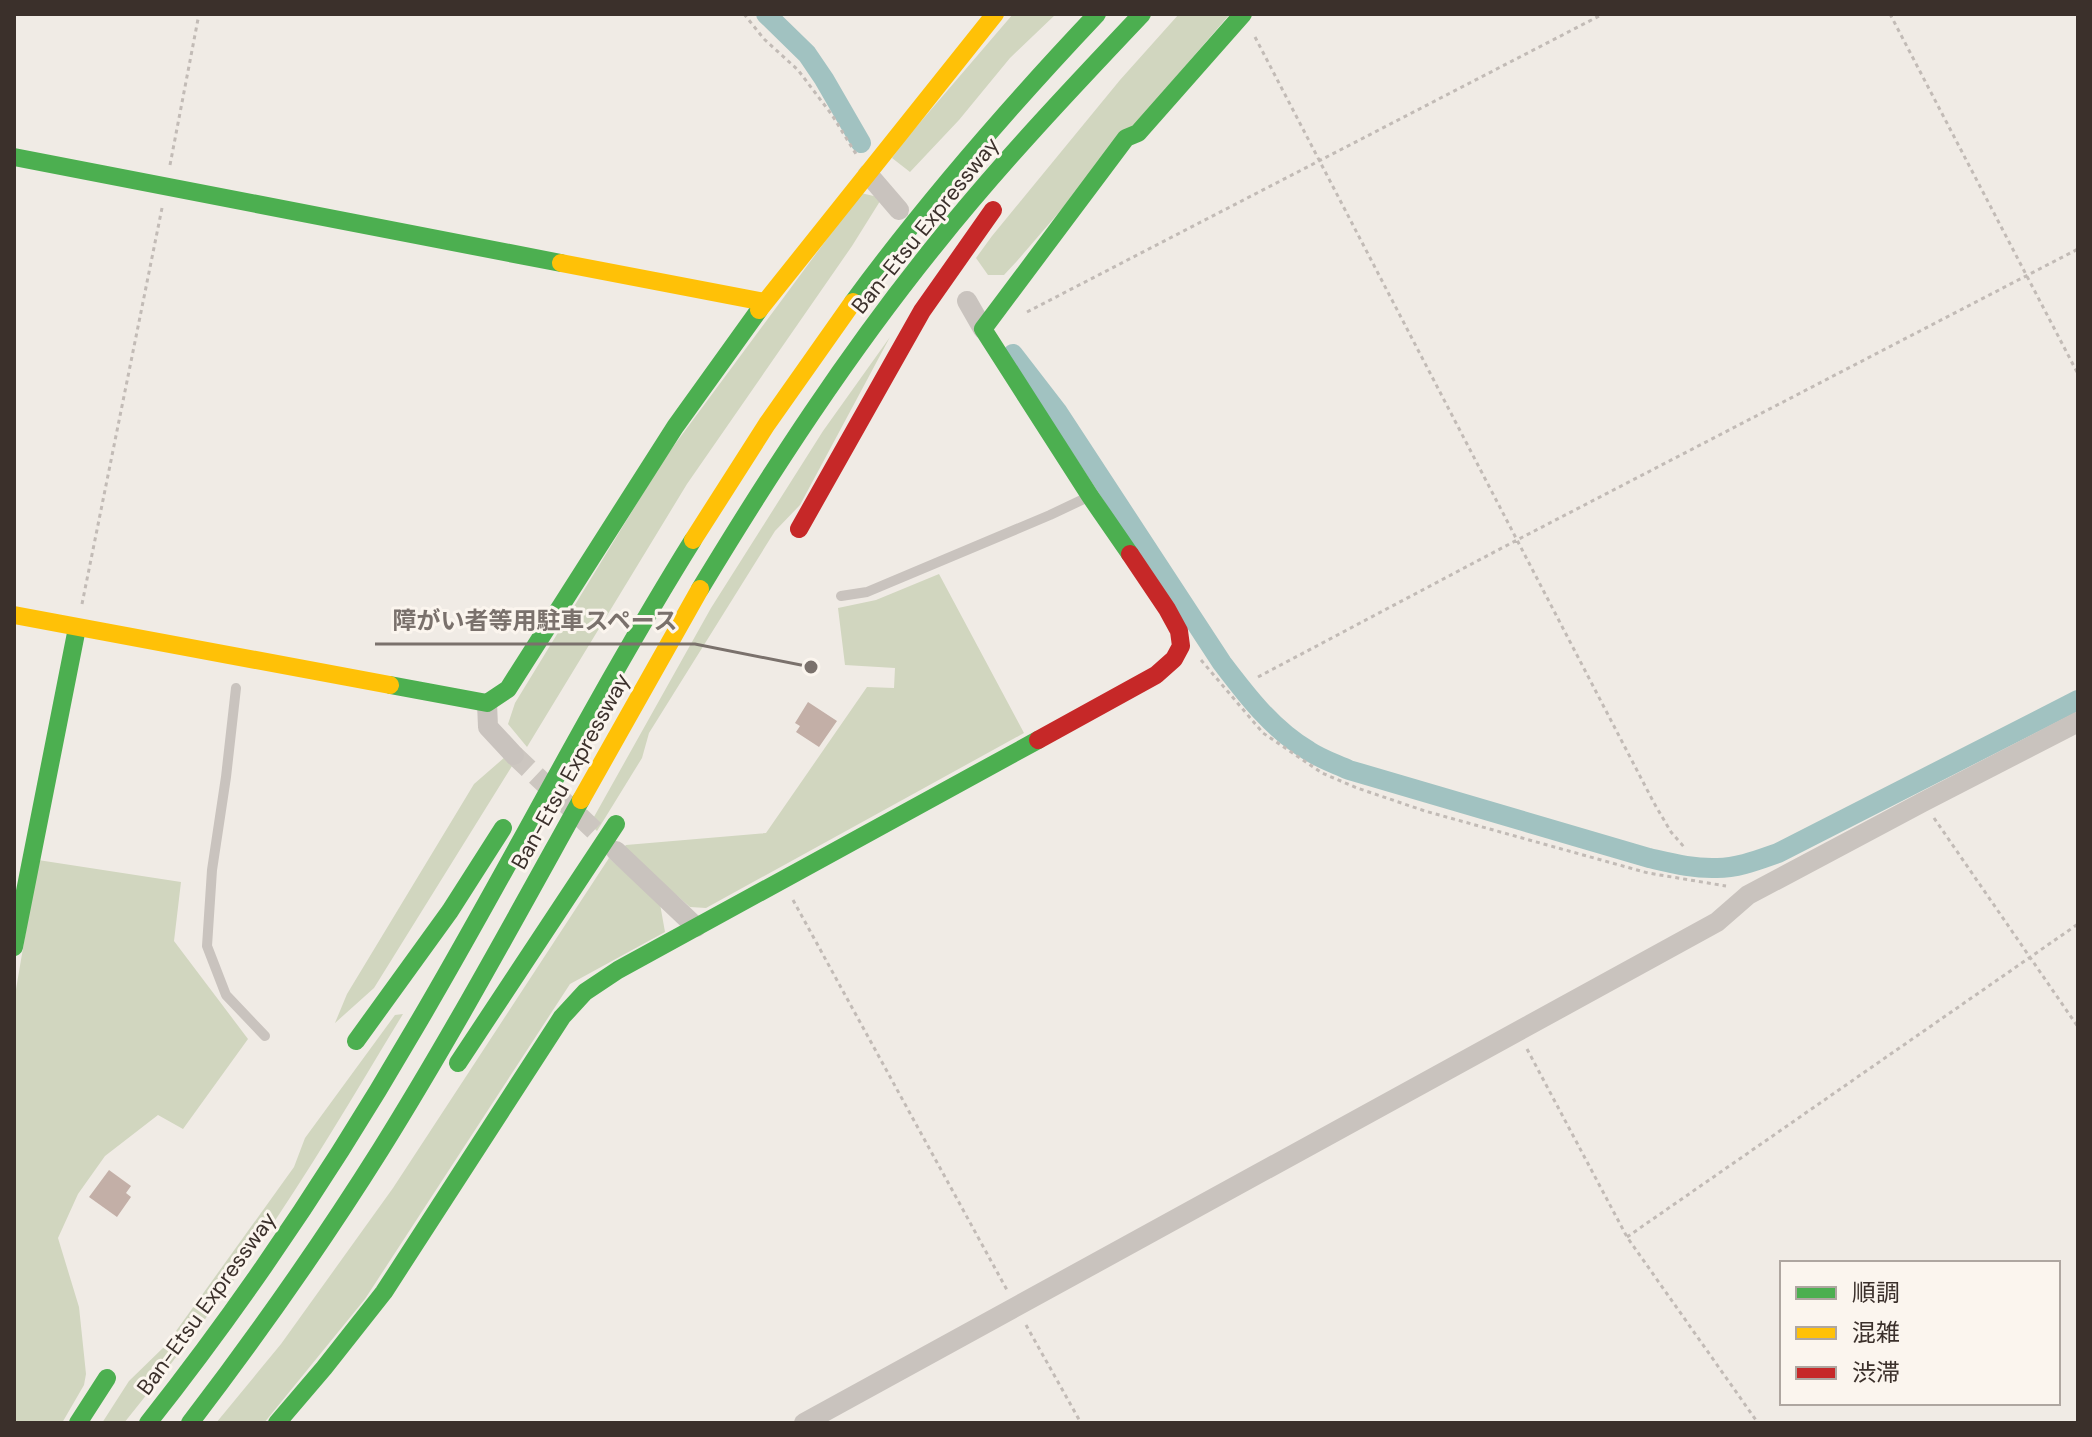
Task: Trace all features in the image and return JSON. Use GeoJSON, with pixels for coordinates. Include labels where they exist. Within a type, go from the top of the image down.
{"type":"FeatureCollection","features":[{"type":"Feature","properties":{"kind":"main road"},"geometry":{"type":"LineString","coordinates":[[14,615],[487,703],[508,689],[675,427],[764,302],[995,14]]}},
{"type":"Feature","properties":{"kind":"main road","name":"Ban-Etsu Expressway"},"geometry":{"type":"LineString","coordinates":[[148,1423],[253,1286],[380,1089],[672,573],[750,449],[879,265],[953,173],[1059,52],[1097,14]]}},
{"type":"Feature","properties":{"kind":"main road","name":"Ban-Etsu Expressway"},"geometry":{"type":"LineString","coordinates":[[190,1423],[311,1258],[408,1104],[515,919],[633,704],[776,467],[848,362],[955,221],[1082,76],[1142,14]]}},
{"type":"Feature","properties":{"kind":"main road"},"geometry":{"type":"LineString","coordinates":[[1066,122],[1160,14]]}},
{"type":"Feature","properties":{"kind":"main road"},"geometry":{"type":"LineString","coordinates":[[277,1423],[384,1292],[562,1017],[585,992],[618,970],[1156,675],[1174,659],[1181,646],[1179,631],[1167,609],[983,329],[1126,138],[1138,133],[1243,14]]}},
{"type":"Feature","properties":{"kind":"main road"},"geometry":{"type":"LineString","coordinates":[[14,157],[764,302]]}},
{"type":"Feature","properties":{"kind":"main road"},"geometry":{"type":"LineString","coordinates":[[799,529],[922,311],[1000,202]]}},
{"type":"Feature","properties":{"kind":"main road"},"geometry":{"type":"LineString","coordinates":[[539,771],[593,681],[672,573]]}},
{"type":"Feature","properties":{"kind":"main road"},"geometry":{"type":"LineString","coordinates":[[14,947],[77,628]]}},
{"type":"Feature","properties":{"kind":"main road"},"geometry":{"type":"LineString","coordinates":[[356,1041],[450,911],[515,809]]}},
{"type":"Feature","properties":{"kind":"main road"},"geometry":{"type":"LineString","coordinates":[[449,1077],[616,824]]}},
{"type":"Feature","properties":{"kind":"main road"},"geometry":{"type":"LineString","coordinates":[[311,1258],[372,1195],[406,1142]]}},
{"type":"Feature","properties":{"kind":"main road"},"geometry":{"type":"LineString","coordinates":[[78,1423],[107,1378]]}},
{"type":"Feature","properties":{"kind":"street"},"geometry":{"type":"LineString","coordinates":[[868,174],[899,210]]}},
{"type":"Feature","properties":{"kind":"street"},"geometry":{"type":"LineString","coordinates":[[967,301],[983,329]]}},
{"type":"Feature","properties":{"kind":"street"},"geometry":{"type":"LineString","coordinates":[[487,703],[488,727],[514,755]]}},
{"type":"Feature","properties":{"kind":"street"},"geometry":{"type":"LineString","coordinates":[[804,1423],[1717,922],[1748,895],[2078,722]]}},
{"type":"Feature","properties":{"kind":"street"},"geometry":{"type":"LineString","coordinates":[[616,851],[696,927]]}},
{"type":"Feature","properties":{"kind":"lane"},"geometry":{"type":"LineString","coordinates":[[841,596],[867,592],[1090,496]]}},
{"type":"Feature","properties":{"kind":"lane"},"geometry":{"type":"LineString","coordinates":[[236,688],[212,870],[207,946],[226,995],[265,1036]]}},
{"type":"Feature","properties":{"kind":"path"},"geometry":{"type":"LineString","coordinates":[[77,628],[199,14]]}},
{"type":"Feature","properties":{"kind":"path"},"geometry":{"type":"LineString","coordinates":[[744,14],[816,92],[868,174]]}},
{"type":"Feature","properties":{"kind":"path"},"geometry":{"type":"LineString","coordinates":[[1025,312],[1603,14]]}},
{"type":"Feature","properties":{"kind":"path"},"geometry":{"type":"LineString","coordinates":[[1890,14],[2078,374]]}},
{"type":"Feature","properties":{"kind":"path"},"geometry":{"type":"LineString","coordinates":[[1252,31],[1654,803],[1684,847]]}},
{"type":"Feature","properties":{"kind":"path"},"geometry":{"type":"LineString","coordinates":[[1258,677],[2078,249]]}},
{"type":"Feature","properties":{"kind":"path"},"geometry":{"type":"LineString","coordinates":[[1181,646],[1209,667],[1263,733],[1322,773],[1425,811],[1648,873],[1723,885],[1748,895]]}},
{"type":"Feature","properties":{"kind":"path"},"geometry":{"type":"LineString","coordinates":[[1923,802],[2078,1027]]}},
{"type":"Feature","properties":{"kind":"path"},"geometry":{"type":"LineString","coordinates":[[782,879],[1081,1423]]}},
{"type":"Feature","properties":{"kind":"path"},"geometry":{"type":"LineString","coordinates":[[1627,1237],[2078,924]]}},
{"type":"Feature","properties":{"kind":"path"},"geometry":{"type":"LineString","coordinates":[[1518,1032],[1627,1237],[1758,1423]]}},
{"type":"Feature","properties":{"kind":"green space"},"geometry":{"type":"Polygon","coordinates":[[[1013,14],[1056,14],[1010,58],[959,120],[910,172],[892,158],[1013,14]]]}},
{"type":"Feature","properties":{"kind":"green space"},"geometry":{"type":"Polygon","coordinates":[[[1179,14],[1230,14],[1017,261],[1004,275],[988,275],[976,258],[992,236],[1120,80],[1179,14]]]}},
{"type":"Feature","properties":{"kind":"green space"},"geometry":{"type":"Polygon","coordinates":[[[861,193],[882,198],[687,484],[527,747],[508,724],[515,703],[664,459],[861,193]]]}},
{"type":"Feature","properties":{"kind":"green space"},"geometry":{"type":"Polygon","coordinates":[[[890,337],[800,505],[775,531],[649,733],[642,758],[597,831],[590,824],[711,608],[823,431],[890,337]]]}},
{"type":"Feature","properties":{"kind":"green space"},"geometry":{"type":"Polygon","coordinates":[[[939,574],[1024,733],[706,908],[690,907],[623,848],[626,845],[766,833],[867,687],[894,688],[895,668],[845,665],[838,608],[876,600],[939,574]]]}},
{"type":"Feature","properties":{"kind":"green space"},"geometry":{"type":"Polygon","coordinates":[[[505,757],[512,766],[374,988],[335,1023],[347,994],[474,784],[505,757]]]}},
{"type":"Feature","properties":{"kind":"green space"},"geometry":{"type":"Polygon","coordinates":[[[609,858],[660,904],[665,932],[570,984],[365,1299],[264,1423],[216,1423],[281,1344],[393,1188],[609,858]]]}},
{"type":"Feature","properties":{"kind":"green space"},"geometry":{"type":"Polygon","coordinates":[[[38,860],[181,882],[174,941],[248,1039],[183,1129],[158,1115],[105,1156],[78,1194],[58,1238],[79,1307],[86,1374],[84,1385],[62,1423],[14,1423],[14,1001],[38,860]]]}},
{"type":"Feature","properties":{"kind":"green space"},"geometry":{"type":"Polygon","coordinates":[[[403,1014],[295,1190],[225,1292],[124,1423],[102,1423],[129,1381],[166,1345],[294,1167],[305,1138],[395,1015],[403,1014]]]}},
{"type":"Feature","properties":{"kind":"building"},"geometry":{"type":"Polygon","coordinates":[[[808,702],[837,721],[819,747],[796,732],[800,726],[795,723],[808,702]]]}},
{"type":"Feature","properties":{"kind":"building"},"geometry":{"type":"Polygon","coordinates":[[[109,1170],[131,1186],[126,1193],[131,1197],[117,1217],[89,1197],[109,1170]]]}},
{"type":"Feature","properties":{"kind":"waterway"},"geometry":{"type":"LineString","coordinates":[[766,14],[807,54],[861,143]]}},
{"type":"Feature","properties":{"kind":"waterway"},"geometry":{"type":"LineString","coordinates":[[1013,354],[1057,411],[1241,688],[1261,712],[1296,743],[1349,770],[1649,858],[1691,867],[1725,868],[1778,853],[2078,700]]}},
{"type":"Feature","properties":{"kind":"tunnel"},"geometry":{"type":"LineString","coordinates":[[514,755],[610,845]]}},
{"type":"Feature","properties":{"kind":"traffic: fast"},"geometry":{"type":"LineString","coordinates":[[853,302],[970,154],[1097,14]]}},
{"type":"Feature","properties":{"kind":"traffic: fast"},"geometry":{"type":"LineString","coordinates":[[700,589],[812,413],[904,285],[960,214],[1142,14]]}},
{"type":"Feature","properties":{"kind":"traffic: fast"},"geometry":{"type":"LineString","coordinates":[[1130,554],[983,329],[1126,138],[1138,133],[1243,14]]}},
{"type":"Feature","properties":{"kind":"traffic: fast"},"geometry":{"type":"LineString","coordinates":[[14,157],[561,263]]}},
{"type":"Feature","properties":{"kind":"traffic: fast"},"geometry":{"type":"LineString","coordinates":[[390,685],[487,703],[508,689],[675,427],[759,310]]}},
{"type":"Feature","properties":{"kind":"traffic: fast"},"geometry":{"type":"LineString","coordinates":[[148,1423],[289,1230],[385,1079],[621,661],[693,540]]}},
{"type":"Feature","properties":{"kind":"traffic: fast"},"geometry":{"type":"LineString","coordinates":[[14,947],[77,628]]}},
{"type":"Feature","properties":{"kind":"traffic: fast"},"geometry":{"type":"LineString","coordinates":[[277,1423],[384,1292],[562,1017],[585,992],[618,970],[1038,740]]}},
{"type":"Feature","properties":{"kind":"traffic: fast"},"geometry":{"type":"LineString","coordinates":[[190,1423],[289,1288],[381,1149],[581,800]]}},
{"type":"Feature","properties":{"kind":"traffic: fast"},"geometry":{"type":"LineString","coordinates":[[458,1063],[616,824]]}},
{"type":"Feature","properties":{"kind":"traffic: fast"},"geometry":{"type":"LineString","coordinates":[[356,1041],[450,911],[503,828]]}},
{"type":"Feature","properties":{"kind":"traffic: fast"},"geometry":{"type":"LineString","coordinates":[[78,1423],[107,1378]]}},
{"type":"Feature","properties":{"kind":"traffic: slow"},"geometry":{"type":"LineString","coordinates":[[759,310],[995,14]]}},
{"type":"Feature","properties":{"kind":"traffic: slow"},"geometry":{"type":"LineString","coordinates":[[561,263],[764,302]]}},
{"type":"Feature","properties":{"kind":"traffic: slow"},"geometry":{"type":"LineString","coordinates":[[693,540],[767,424],[853,302]]}},
{"type":"Feature","properties":{"kind":"traffic: slow"},"geometry":{"type":"LineString","coordinates":[[581,800],[700,589]]}},
{"type":"Feature","properties":{"kind":"traffic: slow"},"geometry":{"type":"LineString","coordinates":[[14,615],[390,685]]}},
{"type":"Feature","properties":{"kind":"traffic: jam"},"geometry":{"type":"LineString","coordinates":[[799,529],[922,311],[993,210]]}},
{"type":"Feature","properties":{"kind":"traffic: jam"},"geometry":{"type":"LineString","coordinates":[[1038,740],[1156,675],[1174,659],[1181,646],[1179,631],[1167,609],[1130,554]]}},
{"type":"Feature","properties":{"kind":"place","name":"障がい者等用駐車スペース"},"geometry":{"type":"Point","coordinates":[811,667]}}]}
